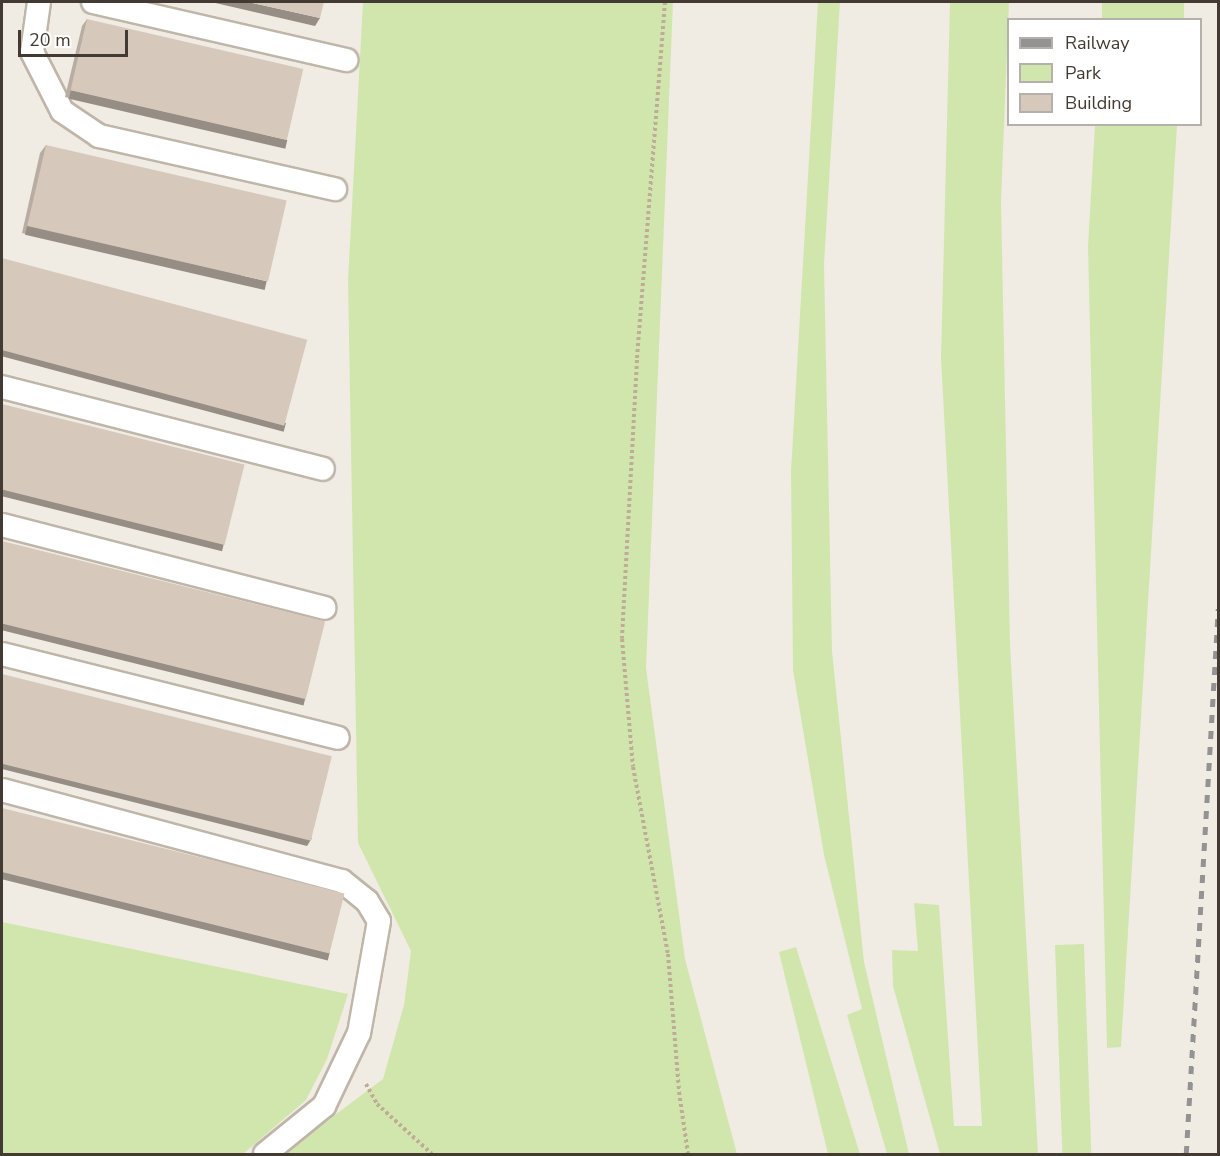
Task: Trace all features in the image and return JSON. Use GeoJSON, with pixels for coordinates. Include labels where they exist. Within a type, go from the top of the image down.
{"type":"FeatureCollection","features":[{"type":"Feature","properties":{"kind":"lane"},"geometry":{"type":"LineString","coordinates":[[39,2],[32,52],[62,111],[99,136],[335,189]]}},
{"type":"Feature","properties":{"kind":"lane"},"geometry":{"type":"LineString","coordinates":[[93,2],[346,60]]}},
{"type":"Feature","properties":{"kind":"lane"},"geometry":{"type":"LineString","coordinates":[[2,387],[323,469]]}},
{"type":"Feature","properties":{"kind":"lane"},"geometry":{"type":"LineString","coordinates":[[2,525],[325,608]]}},
{"type":"Feature","properties":{"kind":"lane"},"geometry":{"type":"LineString","coordinates":[[2,654],[338,738]]}},
{"type":"Feature","properties":{"kind":"lane"},"geometry":{"type":"LineString","coordinates":[[2,790],[342,881],[367,901],[379,921],[359,1033],[324,1106],[265,1155]]}},
{"type":"Feature","properties":{"kind":"path"},"geometry":{"type":"LineString","coordinates":[[665,2],[637,360],[622,639],[633,767],[668,954],[679,1092],[688,1155]]}},
{"type":"Feature","properties":{"kind":"path"},"geometry":{"type":"LineString","coordinates":[[343,1069],[370,1086],[377,1104],[432,1155]]}},
{"type":"Feature","properties":{"kind":"green space"},"geometry":{"type":"Polygon","coordinates":[[[363,2],[673,2],[646,668],[685,959],[737,1154],[283,1154],[383,1079],[404,1005],[411,951],[358,843],[348,280],[363,2]]]}},
{"type":"Feature","properties":{"kind":"green space"},"geometry":{"type":"Polygon","coordinates":[[[818,2],[840,2],[824,264],[832,651],[864,962],[909,1154],[887,1154],[847,1015],[862,1009],[824,855],[793,670],[791,471],[818,2]]]}},
{"type":"Feature","properties":{"kind":"green space"},"geometry":{"type":"Polygon","coordinates":[[[950,2],[1009,2],[1001,201],[1010,644],[1038,1154],[940,1154],[893,986],[892,950],[918,951],[914,903],[939,905],[954,1126],[982,1126],[941,358],[950,2]]]}},
{"type":"Feature","properties":{"kind":"green space"},"geometry":{"type":"Polygon","coordinates":[[[1102,2],[1184,2],[1184,18],[1102,18],[1102,2]]]}},
{"type":"Feature","properties":{"kind":"green space"},"geometry":{"type":"Polygon","coordinates":[[[1095,126],[1177,126],[1121,1047],[1107,1048],[1088,246],[1095,126]]]}},
{"type":"Feature","properties":{"kind":"green space"},"geometry":{"type":"Polygon","coordinates":[[[2,922],[348,994],[327,1059],[306,1100],[243,1154],[2,1154],[2,922]]]}},
{"type":"Feature","properties":{"kind":"green space"},"geometry":{"type":"Polygon","coordinates":[[[1084,944],[1091,1154],[1062,1154],[1055,945],[1084,944]]]}},
{"type":"Feature","properties":{"kind":"green space"},"geometry":{"type":"Polygon","coordinates":[[[796,947],[860,1154],[828,1154],[779,952],[796,947]]]}},
{"type":"Feature","properties":{"kind":"building"},"geometry":{"type":"Polygon","coordinates":[[[248,2],[324,2],[320,18],[248,2]]]}},
{"type":"Feature","properties":{"kind":"building"},"geometry":{"type":"Polygon","coordinates":[[[87,19],[303,69],[287,140],[71,90],[87,19]]]}},
{"type":"Feature","properties":{"kind":"building"},"geometry":{"type":"Polygon","coordinates":[[[46,145],[287,201],[268,281],[27,226],[46,145]]]}},
{"type":"Feature","properties":{"kind":"building"},"geometry":{"type":"Polygon","coordinates":[[[2,258],[307,340],[284,426],[2,350],[2,258]]]}},
{"type":"Feature","properties":{"kind":"building"},"geometry":{"type":"Polygon","coordinates":[[[2,404],[245,464],[224,545],[2,490],[2,404]]]}},
{"type":"Feature","properties":{"kind":"building"},"geometry":{"type":"Polygon","coordinates":[[[2,541],[325,622],[306,699],[2,623],[2,541]]]}},
{"type":"Feature","properties":{"kind":"building"},"geometry":{"type":"Polygon","coordinates":[[[2,674],[332,756],[311,841],[2,764],[2,674]]]}},
{"type":"Feature","properties":{"kind":"building"},"geometry":{"type":"Polygon","coordinates":[[[2,808],[345,893],[330,954],[2,872],[2,808]]]}},
{"type":"Feature","properties":{"kind":"railway"},"geometry":{"type":"LineString","coordinates":[[1186,1154],[1218,609]]}}]}
